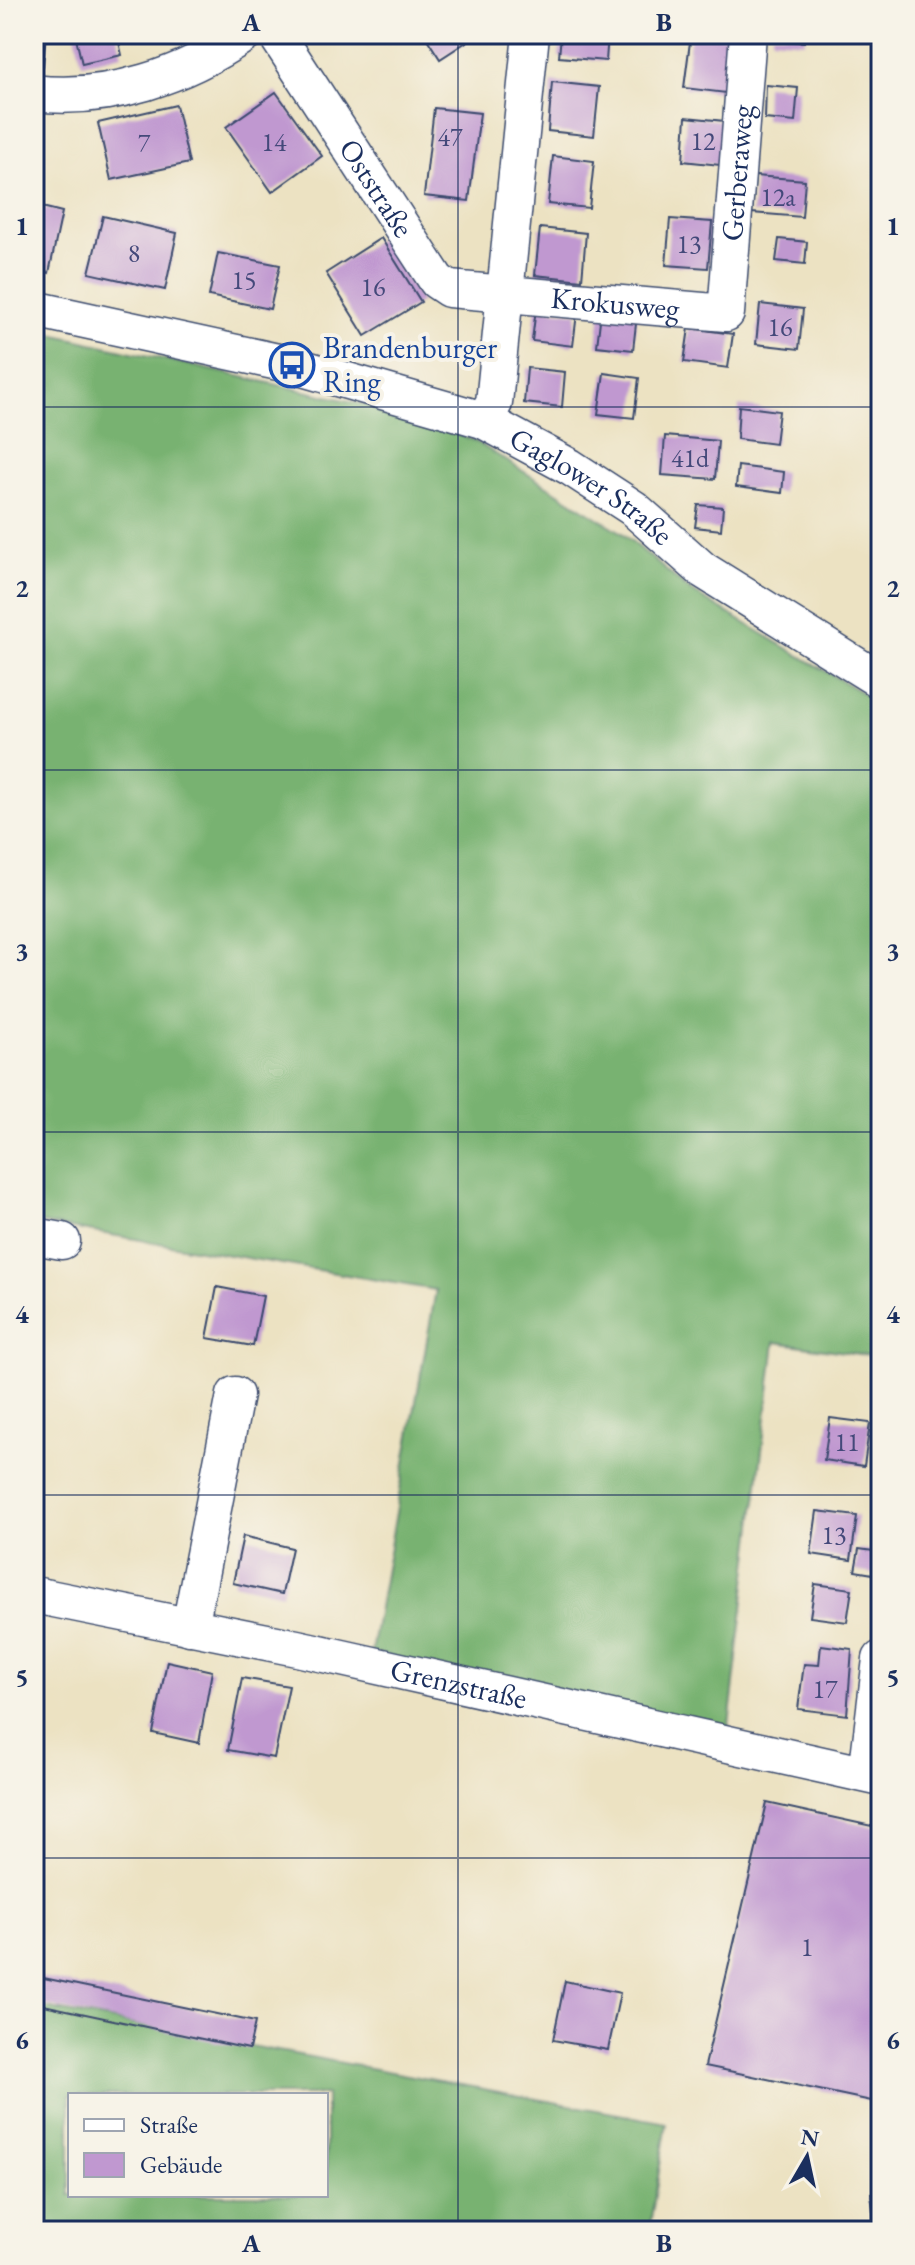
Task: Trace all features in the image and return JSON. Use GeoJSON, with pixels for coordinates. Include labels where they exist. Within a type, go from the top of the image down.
{"type":"FeatureCollection","features":[{"type":"Feature","properties":{"kind":"street"},"geometry":{"type":"LineString","coordinates":[[34,93],[93,93],[140,84],[207,60],[245,34]]}},
{"type":"Feature","properties":{"kind":"street","name":"Oststraße"},"geometry":{"type":"LineString","coordinates":[[276,34],[437,281],[449,289],[505,293]]}},
{"type":"Feature","properties":{"kind":"street","name":"Gerberaweg"},"geometry":{"type":"LineString","coordinates":[[726,313],[748,34]]}},
{"type":"Feature","properties":{"kind":"street"},"geometry":{"type":"LineString","coordinates":[[483,420],[494,403],[524,41]]}},
{"type":"Feature","properties":{"kind":"street","name":"Krokusweg"},"geometry":{"type":"LineString","coordinates":[[505,293],[726,313]]}},
{"type":"Feature","properties":{"kind":"street","name":"Gaglower Straße"},"geometry":{"type":"LineString","coordinates":[[34,309],[292,365],[483,420],[570,467],[633,508],[703,570],[881,681]]}},
{"type":"Feature","properties":{"kind":"street"},"geometry":{"type":"LineString","coordinates":[[190,1627],[235,1395]]}},
{"type":"Feature","properties":{"kind":"street","name":"Grenzstraße"},"geometry":{"type":"LineString","coordinates":[[34,1595],[874,1776]]}},
{"type":"Feature","properties":{"kind":"street"},"geometry":{"type":"LineString","coordinates":[[874,1776],[881,1659]]}},
{"type":"Feature","properties":{"kind":"green space"},"geometry":{"type":"Polygon","coordinates":[[[34,330],[380,408],[473,440],[621,532],[689,590],[881,704],[881,1357],[775,1342],[728,1733],[371,1652],[436,1290],[34,1222],[34,330]]]}},
{"type":"Feature","properties":{"kind":"green space"},"geometry":{"type":"Polygon","coordinates":[[[34,2006],[667,2123],[649,2231],[34,2231],[34,2006]]]}},
{"type":"Feature","properties":{"kind":"building"},"geometry":{"type":"Polygon","coordinates":[[[34,34],[46,34],[43,66],[34,66],[34,34]]]}},
{"type":"Feature","properties":{"kind":"building"},"geometry":{"type":"Polygon","coordinates":[[[75,34],[117,34],[122,55],[82,64],[75,34]]]}},
{"type":"Feature","properties":{"kind":"building"},"geometry":{"type":"Polygon","coordinates":[[[424,34],[472,34],[474,37],[440,59],[424,34]]]}},
{"type":"Feature","properties":{"kind":"building"},"geometry":{"type":"Polygon","coordinates":[[[561,34],[608,34],[606,61],[559,57],[561,34]]]}},
{"type":"Feature","properties":{"kind":"building"},"geometry":{"type":"Polygon","coordinates":[[[691,34],[733,38],[726,93],[684,88],[691,34]]]}},
{"type":"Feature","properties":{"kind":"building"},"geometry":{"type":"Polygon","coordinates":[[[772,34],[805,34],[804,42],[772,39],[772,34]]]}},
{"type":"Feature","properties":{"kind":"building"},"geometry":{"type":"Polygon","coordinates":[[[552,82],[599,87],[594,136],[548,131],[552,82]]]}},
{"type":"Feature","properties":{"kind":"building"},"geometry":{"type":"Polygon","coordinates":[[[766,85],[798,88],[795,122],[765,119],[766,85]]]}},
{"type":"Feature","properties":{"kind":"building"},"geometry":{"type":"Polygon","coordinates":[[[276,92],[322,156],[272,192],[226,127],[276,92]]]}},
{"type":"Feature","properties":{"kind":"building"},"geometry":{"type":"Polygon","coordinates":[[[176,105],[189,163],[111,180],[98,123],[176,105]]]}},
{"type":"Feature","properties":{"kind":"building"},"geometry":{"type":"Polygon","coordinates":[[[434,108],[480,113],[469,201],[424,196],[434,108]]]}},
{"type":"Feature","properties":{"kind":"building"},"geometry":{"type":"Polygon","coordinates":[[[686,117],[724,121],[720,165],[683,161],[686,117]]]}},
{"type":"Feature","properties":{"kind":"building"},"geometry":{"type":"Polygon","coordinates":[[[553,156],[594,161],[589,208],[548,204],[553,156]]]}},
{"type":"Feature","properties":{"kind":"building"},"geometry":{"type":"Polygon","coordinates":[[[755,176],[805,180],[802,217],[752,213],[755,176]]]}},
{"type":"Feature","properties":{"kind":"building"},"geometry":{"type":"Polygon","coordinates":[[[34,205],[62,212],[49,273],[34,269],[34,205]]]}},
{"type":"Feature","properties":{"kind":"building"},"geometry":{"type":"Polygon","coordinates":[[[103,216],[177,233],[165,290],[89,273],[103,216]]]}},
{"type":"Feature","properties":{"kind":"building"},"geometry":{"type":"Polygon","coordinates":[[[670,219],[712,222],[708,268],[666,265],[670,219]]]}},
{"type":"Feature","properties":{"kind":"building"},"geometry":{"type":"Polygon","coordinates":[[[540,228],[586,233],[582,280],[535,275],[540,228]]]}},
{"type":"Feature","properties":{"kind":"building"},"geometry":{"type":"Polygon","coordinates":[[[381,238],[421,302],[365,336],[326,273],[381,238]]]}},
{"type":"Feature","properties":{"kind":"building"},"geometry":{"type":"Polygon","coordinates":[[[779,239],[807,242],[805,264],[776,261],[779,239]]]}},
{"type":"Feature","properties":{"kind":"building"},"geometry":{"type":"Polygon","coordinates":[[[218,253],[280,265],[270,309],[209,296],[218,253]]]}},
{"type":"Feature","properties":{"kind":"building"},"geometry":{"type":"Polygon","coordinates":[[[760,304],[803,309],[799,349],[756,344],[760,304]]]}},
{"type":"Feature","properties":{"kind":"building"},"geometry":{"type":"Polygon","coordinates":[[[536,308],[577,313],[573,346],[532,341],[536,308]]]}},
{"type":"Feature","properties":{"kind":"building"},"geometry":{"type":"Polygon","coordinates":[[[601,312],[637,315],[633,350],[597,346],[601,312]]]}},
{"type":"Feature","properties":{"kind":"building"},"geometry":{"type":"Polygon","coordinates":[[[689,328],[733,334],[728,368],[684,362],[689,328]]]}},
{"type":"Feature","properties":{"kind":"building"},"geometry":{"type":"Polygon","coordinates":[[[527,368],[565,372],[562,407],[524,403],[527,368]]]}},
{"type":"Feature","properties":{"kind":"building"},"geometry":{"type":"Polygon","coordinates":[[[604,373],[639,378],[634,418],[598,414],[604,373]]]}},
{"type":"Feature","properties":{"kind":"building"},"geometry":{"type":"Polygon","coordinates":[[[739,406],[779,411],[775,444],[737,439],[739,406]]]}},
{"type":"Feature","properties":{"kind":"building"},"geometry":{"type":"Polygon","coordinates":[[[665,436],[718,441],[715,479],[662,475],[665,436]]]}},
{"type":"Feature","properties":{"kind":"building"},"geometry":{"type":"Polygon","coordinates":[[[738,466],[784,472],[782,493],[736,487],[738,466]]]}},
{"type":"Feature","properties":{"kind":"building"},"geometry":{"type":"Polygon","coordinates":[[[698,505],[723,507],[721,530],[695,527],[698,505]]]}},
{"type":"Feature","properties":{"kind":"building"},"geometry":{"type":"Polygon","coordinates":[[[217,1287],[263,1296],[253,1346],[207,1338],[217,1287]]]}},
{"type":"Feature","properties":{"kind":"building"},"geometry":{"type":"Polygon","coordinates":[[[830,1418],[870,1423],[864,1466],[824,1460],[830,1418]]]}},
{"type":"Feature","properties":{"kind":"building"},"geometry":{"type":"Polygon","coordinates":[[[817,1511],[857,1516],[851,1560],[811,1554],[817,1511]]]}},
{"type":"Feature","properties":{"kind":"building"},"geometry":{"type":"Polygon","coordinates":[[[243,1536],[292,1548],[282,1594],[233,1583],[243,1536]]]}},
{"type":"Feature","properties":{"kind":"building"},"geometry":{"type":"Polygon","coordinates":[[[859,1549],[881,1552],[879,1575],[855,1571],[859,1549]]]}},
{"type":"Feature","properties":{"kind":"building"},"geometry":{"type":"Polygon","coordinates":[[[815,1584],[852,1589],[847,1622],[810,1617],[815,1584]]]}},
{"type":"Feature","properties":{"kind":"building"},"geometry":{"type":"Polygon","coordinates":[[[821,1645],[852,1649],[847,1715],[798,1709],[804,1664],[819,1665],[821,1645]]]}},
{"type":"Feature","properties":{"kind":"building"},"geometry":{"type":"Polygon","coordinates":[[[167,1661],[212,1671],[199,1743],[153,1733],[167,1661]]]}},
{"type":"Feature","properties":{"kind":"building"},"geometry":{"type":"Polygon","coordinates":[[[242,1678],[289,1686],[274,1758],[228,1750],[242,1678]]]}},
{"type":"Feature","properties":{"kind":"building"},"geometry":{"type":"Polygon","coordinates":[[[767,1803],[881,1828],[881,2103],[705,2066],[767,1803]]]}},
{"type":"Feature","properties":{"kind":"building"},"geometry":{"type":"Polygon","coordinates":[[[34,1976],[255,2022],[249,2049],[34,2003],[34,1976]]]}},
{"type":"Feature","properties":{"kind":"building"},"geometry":{"type":"Polygon","coordinates":[[[565,1981],[620,1993],[608,2050],[553,2040],[565,1981]]]}},
{"type":"Feature","properties":{"kind":"building"},"geometry":{"type":"Polygon","coordinates":[[[881,2192],[881,2231],[875,2231],[871,2193],[881,2192]]]}},
{"type":"Feature","properties":{"kind":"place","name":"Brandenburger Ring"},"geometry":{"type":"Point","coordinates":[292,365]}}]}
